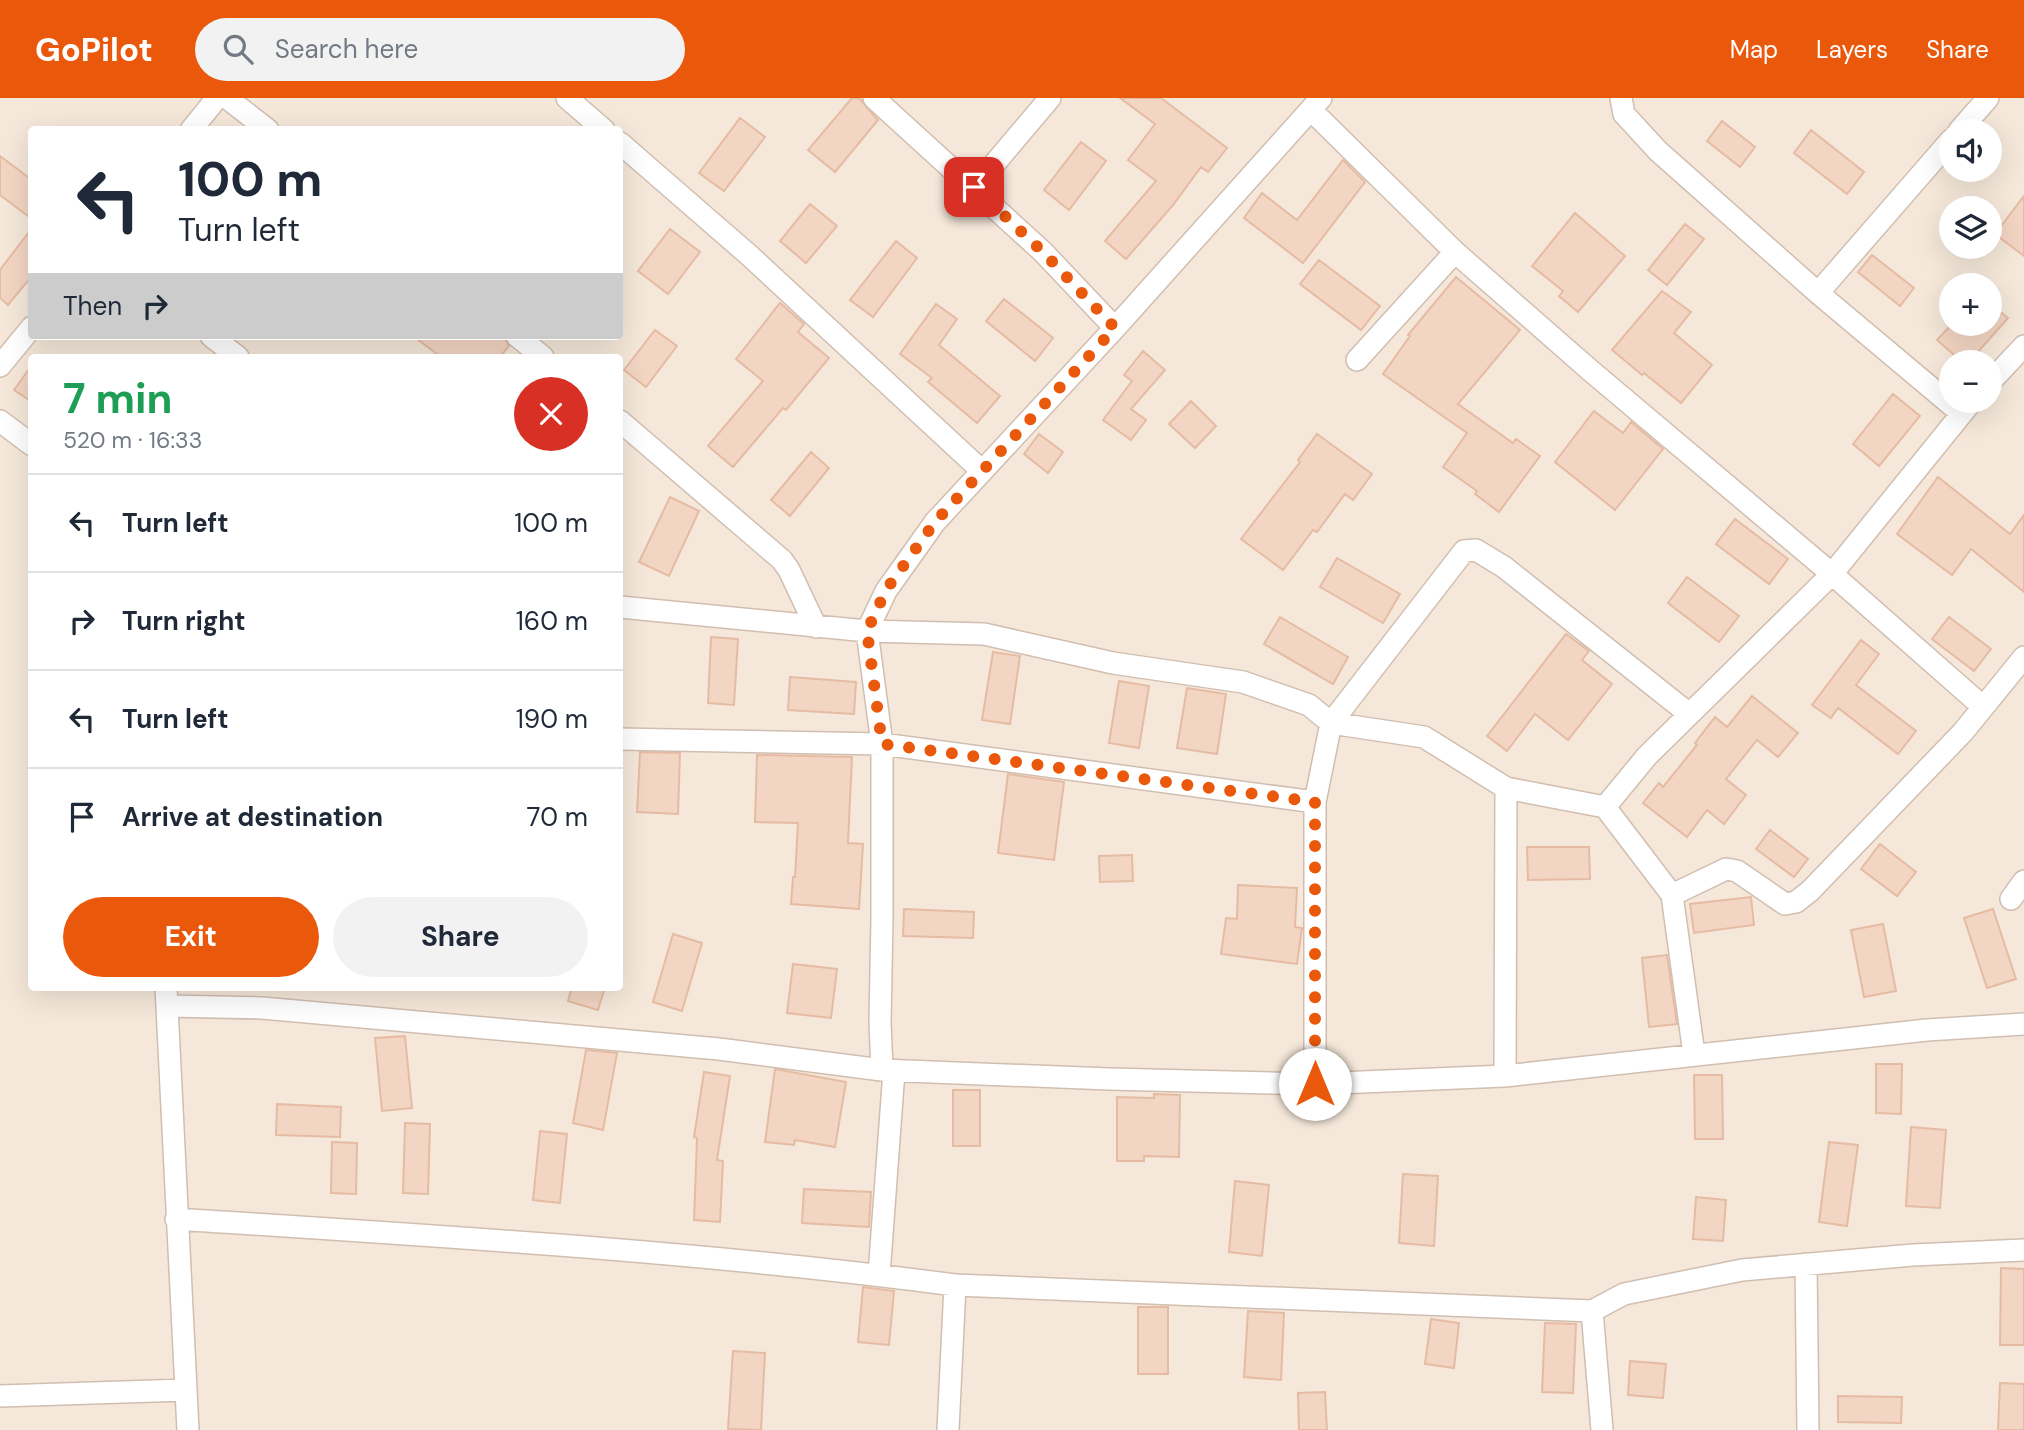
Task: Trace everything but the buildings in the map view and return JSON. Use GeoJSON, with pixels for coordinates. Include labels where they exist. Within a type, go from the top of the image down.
{"type":"FeatureCollection","features":[{"type":"Feature","properties":{"kind":"street"},"geometry":{"type":"LineString","coordinates":[[194,126],[217,98]]}},
{"type":"Feature","properties":{"kind":"street"},"geometry":{"type":"LineString","coordinates":[[227,98],[263,126]]}},
{"type":"Feature","properties":{"kind":"street"},"geometry":{"type":"LineString","coordinates":[[567,98],[599,126]]}},
{"type":"Feature","properties":{"kind":"street"},"geometry":{"type":"LineString","coordinates":[[874,98],[1043,252],[1115,328]]}},
{"type":"Feature","properties":{"kind":"street"},"geometry":{"type":"LineString","coordinates":[[974,187],[1050,98]]}},
{"type":"Feature","properties":{"kind":"street"},"geometry":{"type":"LineString","coordinates":[[1621,98],[1624,114],[1658,151],[1818,293],[1939,386]]}},
{"type":"Feature","properties":{"kind":"street"},"geometry":{"type":"LineString","coordinates":[[1970,119],[1988,98]]}},
{"type":"Feature","properties":{"kind":"street"},"geometry":{"type":"LineString","coordinates":[[879,1275],[888,1071],[880,1022],[882,744],[867,631],[886,590],[935,522],[1115,328],[1316,104],[1455,252],[1591,371],[1832,574],[1982,706]]}},
{"type":"Feature","properties":{"kind":"street"},"geometry":{"type":"LineString","coordinates":[[623,146],[750,256],[982,471]]}},
{"type":"Feature","properties":{"kind":"street"},"geometry":{"type":"LineString","coordinates":[[1818,293],[1939,154]]}},
{"type":"Feature","properties":{"kind":"street"},"geometry":{"type":"LineString","coordinates":[[1357,360],[1455,252]]}},
{"type":"Feature","properties":{"kind":"street"},"geometry":{"type":"LineString","coordinates":[[0,366],[28,332]]}},
{"type":"Feature","properties":{"kind":"street"},"geometry":{"type":"LineString","coordinates":[[216,340],[234,354]]}},
{"type":"Feature","properties":{"kind":"street"},"geometry":{"type":"LineString","coordinates":[[522,340],[539,354]]}},
{"type":"Feature","properties":{"kind":"street"},"geometry":{"type":"LineString","coordinates":[[2002,369],[2024,346]]}},
{"type":"Feature","properties":{"kind":"street"},"geometry":{"type":"LineString","coordinates":[[1605,807],[1647,756],[1688,713],[1832,574],[1961,413]]}},
{"type":"Feature","properties":{"kind":"street"},"geometry":{"type":"LineString","coordinates":[[0,421],[28,443]]}},
{"type":"Feature","properties":{"kind":"street"},"geometry":{"type":"LineString","coordinates":[[623,424],[782,560],[816,627]]}},
{"type":"Feature","properties":{"kind":"street"},"geometry":{"type":"LineString","coordinates":[[1315,1084],[1315,802],[1331,723],[1464,551],[1471,549],[1504,567],[1688,713]]}},
{"type":"Feature","properties":{"kind":"street"},"geometry":{"type":"LineString","coordinates":[[623,607],[867,631],[984,634],[1113,663],[1243,682],[1309,705],[1331,723],[1424,737],[1506,788],[1605,807],[1672,895],[1694,1054]]}},
{"type":"Feature","properties":{"kind":"street"},"geometry":{"type":"LineString","coordinates":[[1672,895],[1727,869],[1737,871],[1785,904],[1796,902],[1810,891],[1963,732],[2024,657]]}},
{"type":"Feature","properties":{"kind":"street"},"geometry":{"type":"LineString","coordinates":[[623,739],[882,744],[1315,802]]}},
{"type":"Feature","properties":{"kind":"street"},"geometry":{"type":"LineString","coordinates":[[1505,1076],[1506,788]]}},
{"type":"Feature","properties":{"kind":"street"},"geometry":{"type":"LineString","coordinates":[[2011,899],[2024,881]]}},
{"type":"Feature","properties":{"kind":"street"},"geometry":{"type":"LineString","coordinates":[[188,1430],[167,997],[719,1049],[888,1071],[1315,1084],[1505,1076],[1927,1030],[2024,1024]]}},
{"type":"Feature","properties":{"kind":"street"},"geometry":{"type":"LineString","coordinates":[[176,1219],[591,1247],[955,1285],[1592,1311],[1624,1294],[1742,1270],[1913,1255],[2024,1250]]}},
{"type":"Feature","properties":{"kind":"street"},"geometry":{"type":"LineString","coordinates":[[1806,1264],[1808,1430]]}},
{"type":"Feature","properties":{"kind":"street"},"geometry":{"type":"LineString","coordinates":[[948,1430],[955,1285]]}},
{"type":"Feature","properties":{"kind":"street"},"geometry":{"type":"LineString","coordinates":[[1592,1311],[1602,1430]]}},
{"type":"Feature","properties":{"kind":"street"},"geometry":{"type":"LineString","coordinates":[[0,1396],[185,1390]]}},
{"type":"Feature","properties":{"kind":"shaded area"},"geometry":{"type":"Polygon","coordinates":[[[0,98],[2024,98],[2024,1430],[0,1430],[0,98]]]}},
{"type":"Feature","properties":{"kind":"route"},"geometry":{"type":"LineString","coordinates":[[974,187],[1043,252],[1115,328],[935,522],[886,590],[867,631],[882,744],[1315,802],[1315,1084]]}}]}
